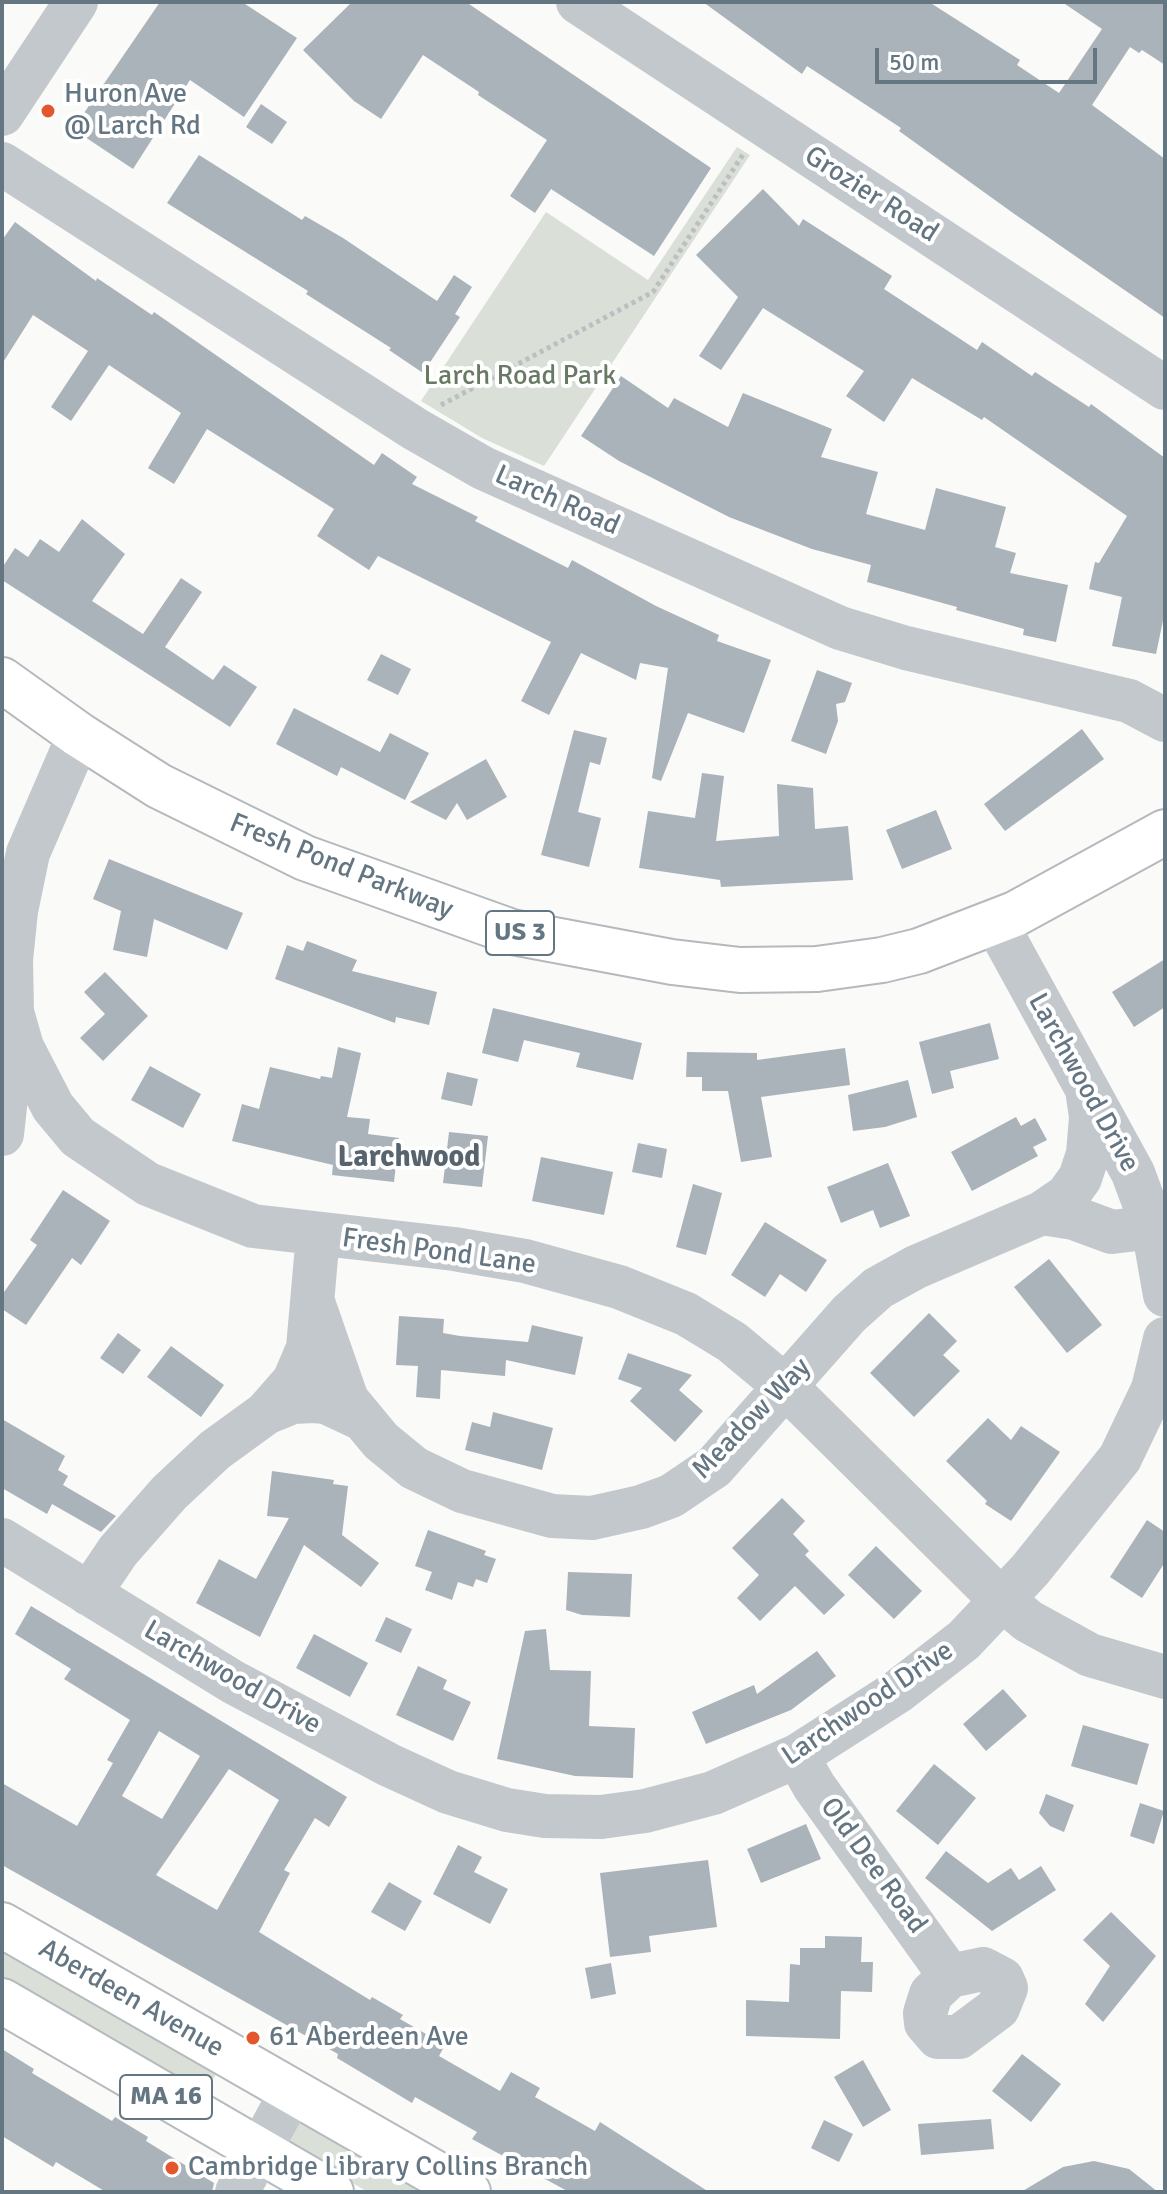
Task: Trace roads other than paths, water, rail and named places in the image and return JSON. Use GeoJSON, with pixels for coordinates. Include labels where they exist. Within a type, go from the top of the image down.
{"type":"FeatureCollection","features":[{"type":"Feature","properties":{"kind":"main road","name":"Fresh Pond Parkway"},"geometry":{"type":"LineString","coordinates":[[2,680],[79,735],[182,799],[305,858],[471,919],[566,944],[718,968],[817,969],[901,956],[996,923],[1165,832]]}},
{"type":"Feature","properties":{"kind":"main road","name":"Aberdeen Avenue"},"geometry":{"type":"LineString","coordinates":[[2,1925],[468,2192]]}},
{"type":"Feature","properties":{"kind":"main road","name":"MA 16"},"geometry":{"type":"LineString","coordinates":[[2,2001],[331,2192]]}},
{"type":"Feature","properties":{"kind":"street"},"geometry":{"type":"LineString","coordinates":[[2,114],[76,2]]}},
{"type":"Feature","properties":{"kind":"street","name":"Grozier Road"},"geometry":{"type":"LineString","coordinates":[[578,2],[1165,388]]}},
{"type":"Feature","properties":{"kind":"street","name":"Larch Road"},"geometry":{"type":"LineString","coordinates":[[2,164],[423,434],[483,468],[840,628],[906,648],[1129,701],[1165,720]]}},
{"type":"Feature","properties":{"kind":"street","name":"Fresh Pond Lane"},"geometry":{"type":"LineString","coordinates":[[79,735],[39,826],[22,875],[11,960],[12,1012],[22,1047],[39,1085],[78,1137],[132,1175],[192,1204],[253,1226],[471,1251],[543,1266],[619,1287],[678,1311],[717,1331],[786,1387],[1003,1601],[1028,1621],[1077,1650],[1165,1677]]}},
{"type":"Feature","properties":{"kind":"street","name":"Larchwood Drive"},"geometry":{"type":"LineString","coordinates":[[996,923],[1133,1173],[1153,1227],[1165,1295]]}},
{"type":"Feature","properties":{"kind":"street"},"geometry":{"type":"LineString","coordinates":[[2,1134],[12,1065],[12,1012]]}},
{"type":"Feature","properties":{"kind":"street","name":"Meadow Way"},"geometry":{"type":"LineString","coordinates":[[314,1305],[336,1379],[358,1417],[403,1460],[450,1486],[540,1513],[592,1518],[657,1502],[700,1478],[727,1455],[849,1314],[878,1288],[934,1259],[1042,1213],[1067,1196],[1085,1166],[1091,1129],[1087,1089]]}},
{"type":"Feature","properties":{"kind":"street"},"geometry":{"type":"LineString","coordinates":[[2,1150],[17,1137],[35,1129],[53,1129],[78,1137]]}},
{"type":"Feature","properties":{"kind":"street"},"geometry":{"type":"LineString","coordinates":[[1042,1213],[1074,1218],[1112,1232],[1153,1227]]}},
{"type":"Feature","properties":{"kind":"street","name":"Meadow Way"},"geometry":{"type":"LineString","coordinates":[[89,1594],[123,1544],[169,1493],[215,1450],[282,1399],[299,1371],[312,1335],[318,1235]]}},
{"type":"Feature","properties":{"kind":"street","name":"Larchwood Drive"},"geometry":{"type":"LineString","coordinates":[[2,1540],[233,1682],[389,1765],[448,1792],[507,1810],[573,1818],[645,1811],[713,1793],[797,1756],[871,1709],[936,1662],[1003,1601],[1120,1458],[1153,1389],[1165,1339]]}},
{"type":"Feature","properties":{"kind":"street","name":"Meadow Way"},"geometry":{"type":"LineString","coordinates":[[266,1413],[293,1402],[313,1401],[326,1402],[358,1417]]}},
{"type":"Feature","properties":{"kind":"street","name":"Old Dee Road"},"geometry":{"type":"LineString","coordinates":[[797,1756],[814,1786],[950,1976]]}},
{"type":"Feature","properties":{"kind":"street"},"geometry":{"type":"LineString","coordinates":[[237,2192],[292,2091]]}},
{"type":"Feature","properties":{"kind":"place","name":"Huron Ave @ Larch Rd"},"geometry":{"type":"Point","coordinates":[48,111]}},
{"type":"Feature","properties":{"kind":"place","name":"61 Aberdeen Ave"},"geometry":{"type":"Point","coordinates":[253,2038]}},
{"type":"Feature","properties":{"kind":"place","name":"Cambridge Library Collins Branch"},"geometry":{"type":"Point","coordinates":[172,2168]}},
{"type":"Feature","properties":{"kind":"district","name":"Larchwood"},"geometry":{"type":"Point","coordinates":[409,1158]}},
{"type":"Feature","properties":{"kind":"park label","name":"Larch Road Park"},"geometry":{"type":"Point","coordinates":[520,377]}}]}
